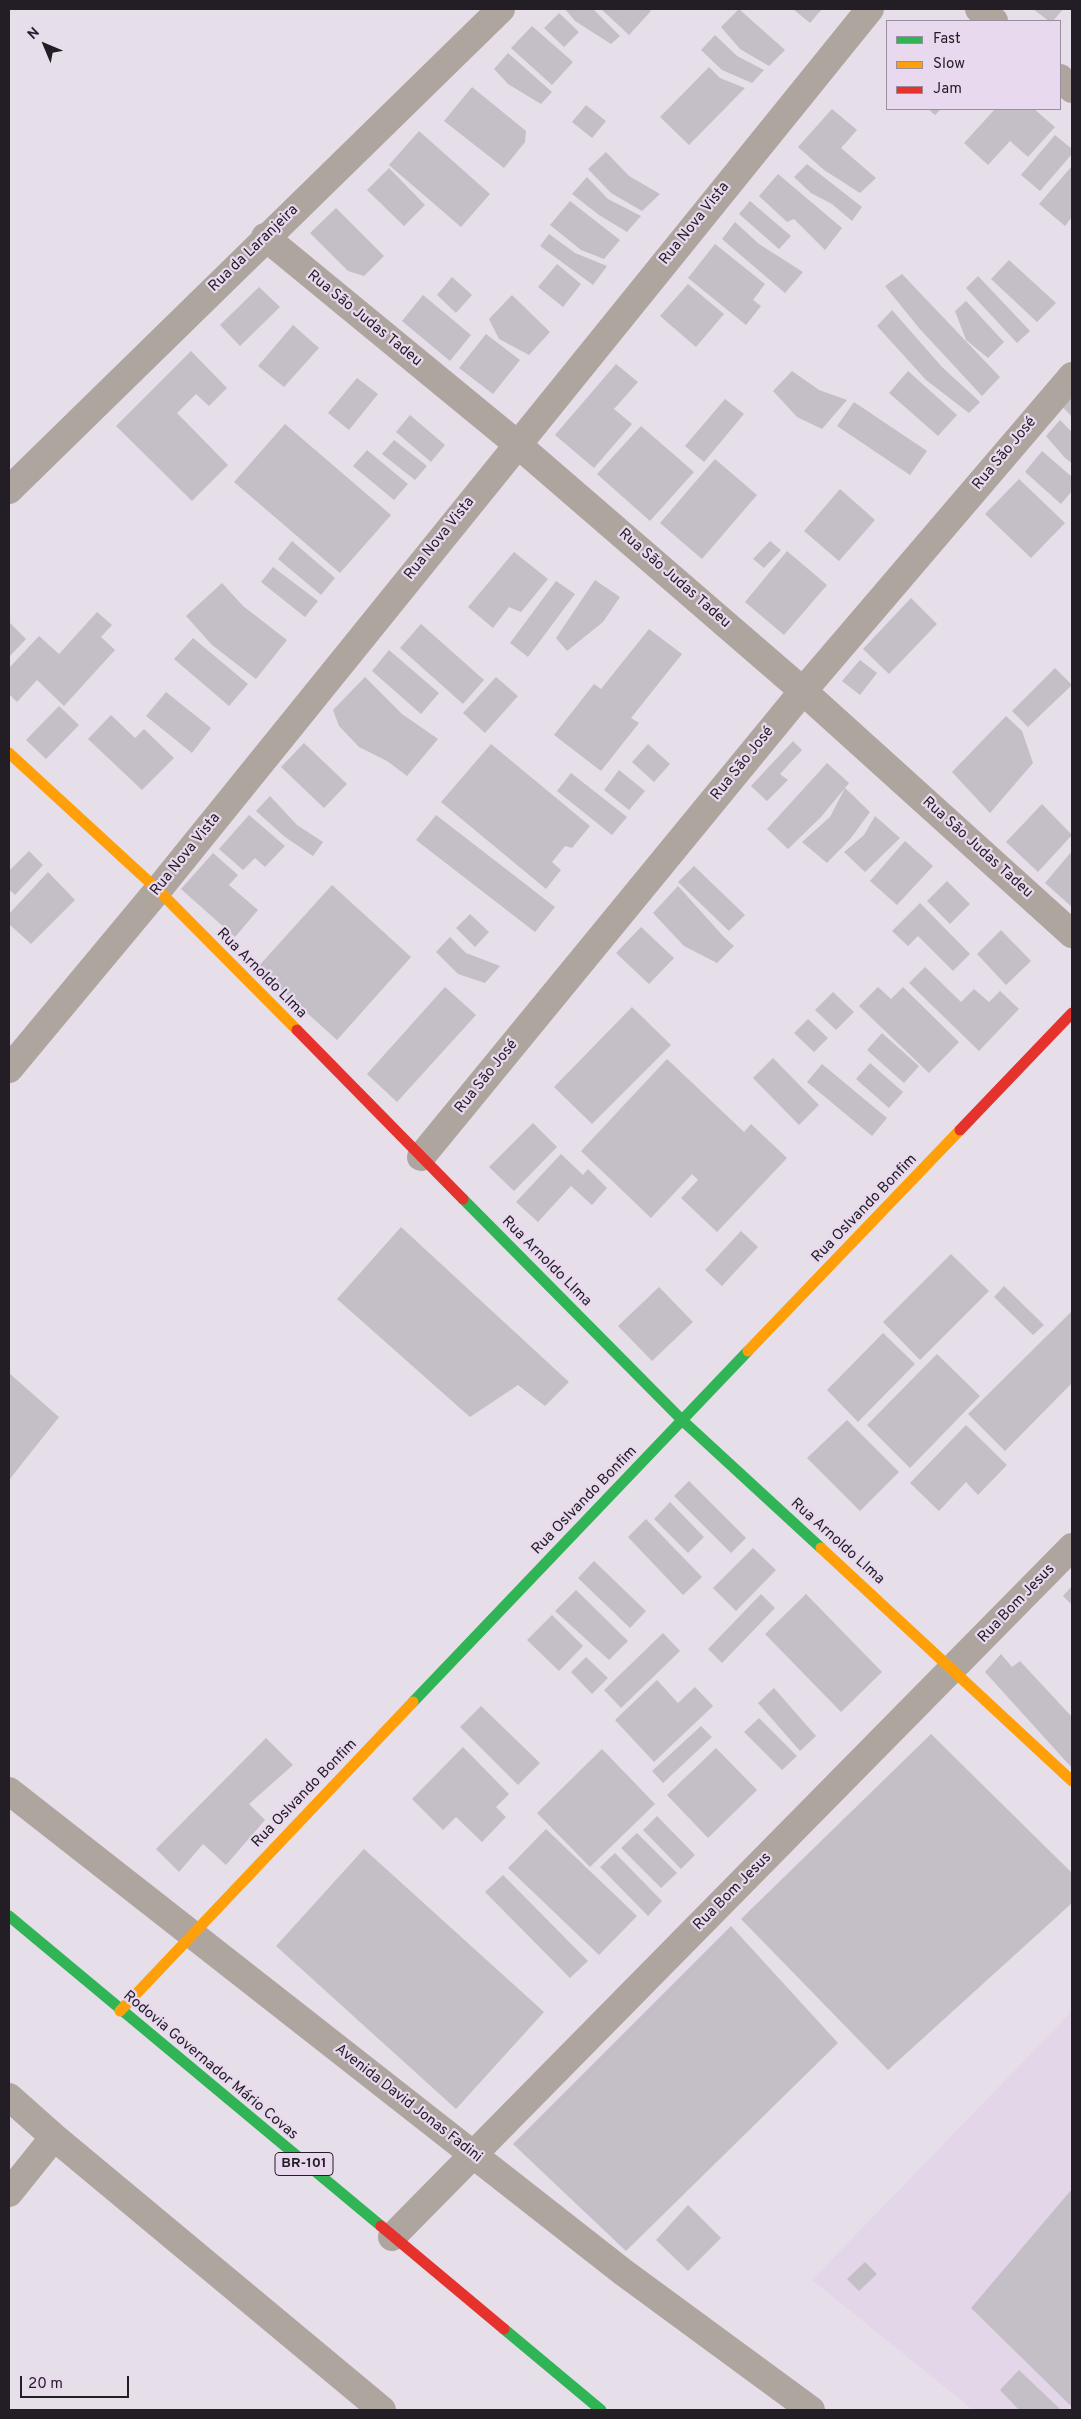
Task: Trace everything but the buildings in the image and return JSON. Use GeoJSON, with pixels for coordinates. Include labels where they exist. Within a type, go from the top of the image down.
{"type":"FeatureCollection","features":[{"type":"Feature","properties":{"kind":"main road","name":"Rua Arnoldo LIma"},"geometry":{"type":"LineString","coordinates":[[9,753],[158,890],[683,1421],[954,1669],[1072,1780]]}},
{"type":"Feature","properties":{"kind":"main road","name":"Rua Oslvando Bonfim"},"geometry":{"type":"LineString","coordinates":[[120,2011],[191,1934],[1072,1013]]}},
{"type":"Feature","properties":{"kind":"main road","name":"Rodovia Governador Mário Covas"},"geometry":{"type":"LineString","coordinates":[[9,1916],[120,2011],[601,2410]]}},
{"type":"Feature","properties":{"kind":"street","name":"Rua da Laranjeira"},"geometry":{"type":"LineString","coordinates":[[9,490],[501,9]]}},
{"type":"Feature","properties":{"kind":"street","name":"Rua Nova Vista"},"geometry":{"type":"LineString","coordinates":[[9,1068],[158,890],[870,9]]}},
{"type":"Feature","properties":{"kind":"street"},"geometry":{"type":"LineString","coordinates":[[979,9],[993,20]]}},
{"type":"Feature","properties":{"kind":"street"},"geometry":{"type":"LineString","coordinates":[[1061,79],[1072,89]]}},
{"type":"Feature","properties":{"kind":"street","name":"Rua São Judas Tadeu"},"geometry":{"type":"LineString","coordinates":[[265,238],[517,444],[803,691],[1072,934]]}},
{"type":"Feature","properties":{"kind":"street","name":"Rua São José"},"geometry":{"type":"LineString","coordinates":[[421,1157],[803,691],[1072,376]]}},
{"type":"Feature","properties":{"kind":"street","name":"Rua Bom Jesus"},"geometry":{"type":"LineString","coordinates":[[392,2237],[472,2154],[954,1669],[1072,1547]]}},
{"type":"Feature","properties":{"kind":"street","name":"Avenida David Jonas Fadini"},"geometry":{"type":"LineString","coordinates":[[9,1791],[623,2272],[811,2410]]}},
{"type":"Feature","properties":{"kind":"street"},"geometry":{"type":"LineString","coordinates":[[9,2097],[54,2137],[382,2410]]}},
{"type":"Feature","properties":{"kind":"street"},"geometry":{"type":"LineString","coordinates":[[9,2192],[54,2137]]}},
{"type":"Feature","properties":{"kind":"shaded area"},"geometry":{"type":"Polygon","coordinates":[[[1072,2011],[1072,2410],[973,2410],[812,2280],[1072,2011]]]}},
{"type":"Feature","properties":{"kind":"traffic: fast"},"geometry":{"type":"LineString","coordinates":[[463,1199],[683,1421],[821,1548]]}},
{"type":"Feature","properties":{"kind":"traffic: fast"},"geometry":{"type":"LineString","coordinates":[[413,1702],[748,1351]]}},
{"type":"Feature","properties":{"kind":"traffic: fast"},"geometry":{"type":"LineString","coordinates":[[9,1916],[381,2226]]}},
{"type":"Feature","properties":{"kind":"traffic: fast"},"geometry":{"type":"LineString","coordinates":[[504,2329],[601,2410]]}},
{"type":"Feature","properties":{"kind":"traffic: slow"},"geometry":{"type":"LineString","coordinates":[[9,753],[158,890],[297,1030]]}},
{"type":"Feature","properties":{"kind":"traffic: slow"},"geometry":{"type":"LineString","coordinates":[[748,1351],[960,1130]]}},
{"type":"Feature","properties":{"kind":"traffic: slow"},"geometry":{"type":"LineString","coordinates":[[821,1548],[1072,1781]]}},
{"type":"Feature","properties":{"kind":"traffic: slow"},"geometry":{"type":"LineString","coordinates":[[120,2011],[413,1702]]}},
{"type":"Feature","properties":{"kind":"traffic: jam"},"geometry":{"type":"LineString","coordinates":[[960,1130],[1072,1013]]}},
{"type":"Feature","properties":{"kind":"traffic: jam"},"geometry":{"type":"LineString","coordinates":[[297,1030],[463,1199]]}},
{"type":"Feature","properties":{"kind":"traffic: jam"},"geometry":{"type":"LineString","coordinates":[[381,2226],[504,2329]]}}]}
